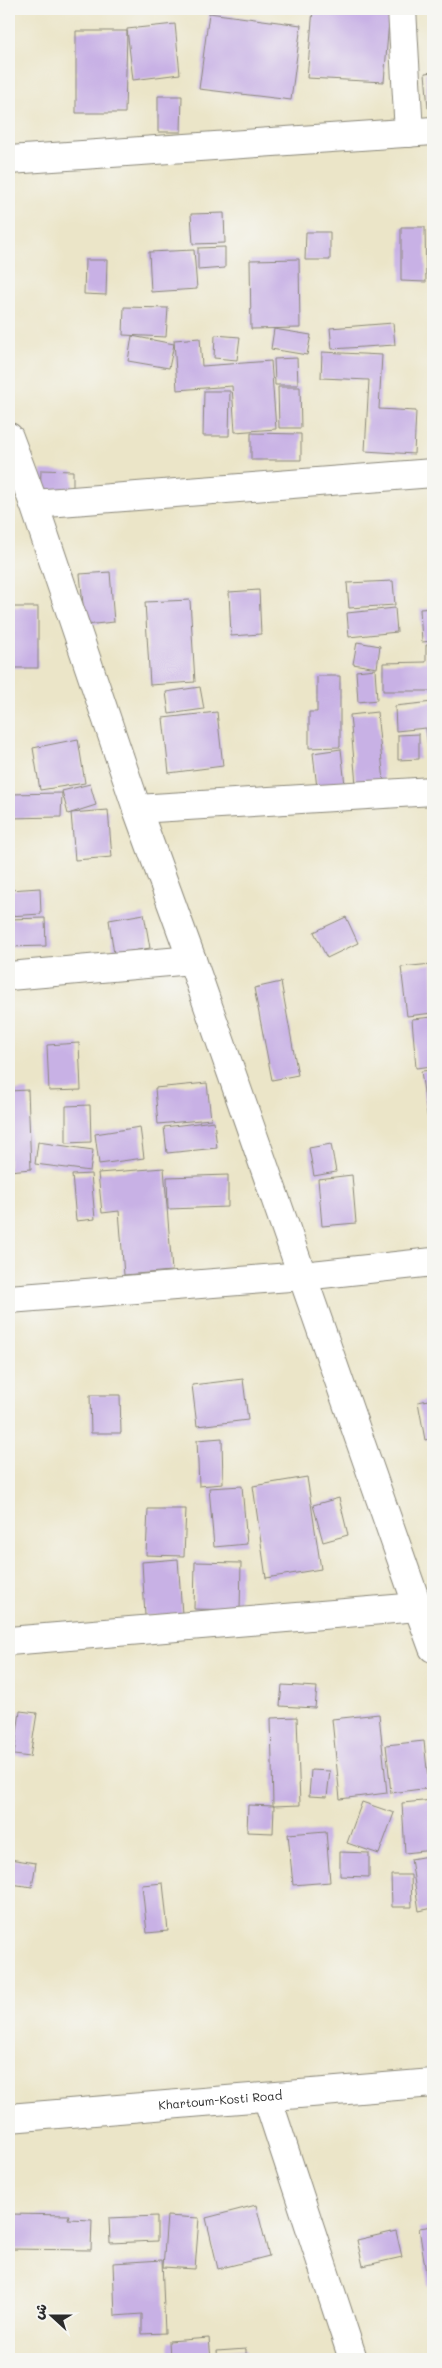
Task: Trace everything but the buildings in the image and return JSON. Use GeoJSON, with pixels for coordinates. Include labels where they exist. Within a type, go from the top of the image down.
{"type":"FeatureCollection","features":[{"type":"Feature","properties":{"kind":"main road"},"geometry":{"type":"LineString","coordinates":[[9,160],[421,132],[402,9]]}},
{"type":"Feature","properties":{"kind":"main road"},"geometry":{"type":"LineString","coordinates":[[9,437],[34,504],[137,809],[192,960],[433,1648]]}},
{"type":"Feature","properties":{"kind":"main road"},"geometry":{"type":"LineString","coordinates":[[34,504],[433,473]]}},
{"type":"Feature","properties":{"kind":"main road"},"geometry":{"type":"LineString","coordinates":[[137,809],[433,791]]}},
{"type":"Feature","properties":{"kind":"main road"},"geometry":{"type":"LineString","coordinates":[[9,976],[192,960]]}},
{"type":"Feature","properties":{"kind":"main road"},"geometry":{"type":"LineString","coordinates":[[9,1299],[303,1276],[433,1262]]}},
{"type":"Feature","properties":{"kind":"main road"},"geometry":{"type":"LineString","coordinates":[[9,1641],[418,1608]]}},
{"type":"Feature","properties":{"kind":"main road","name":"Khartoum-Kosti Road"},"geometry":{"type":"LineString","coordinates":[[9,2118],[433,2083]]}},
{"type":"Feature","properties":{"kind":"main road"},"geometry":{"type":"LineString","coordinates":[[267,2097],[353,2359]]}}]}
